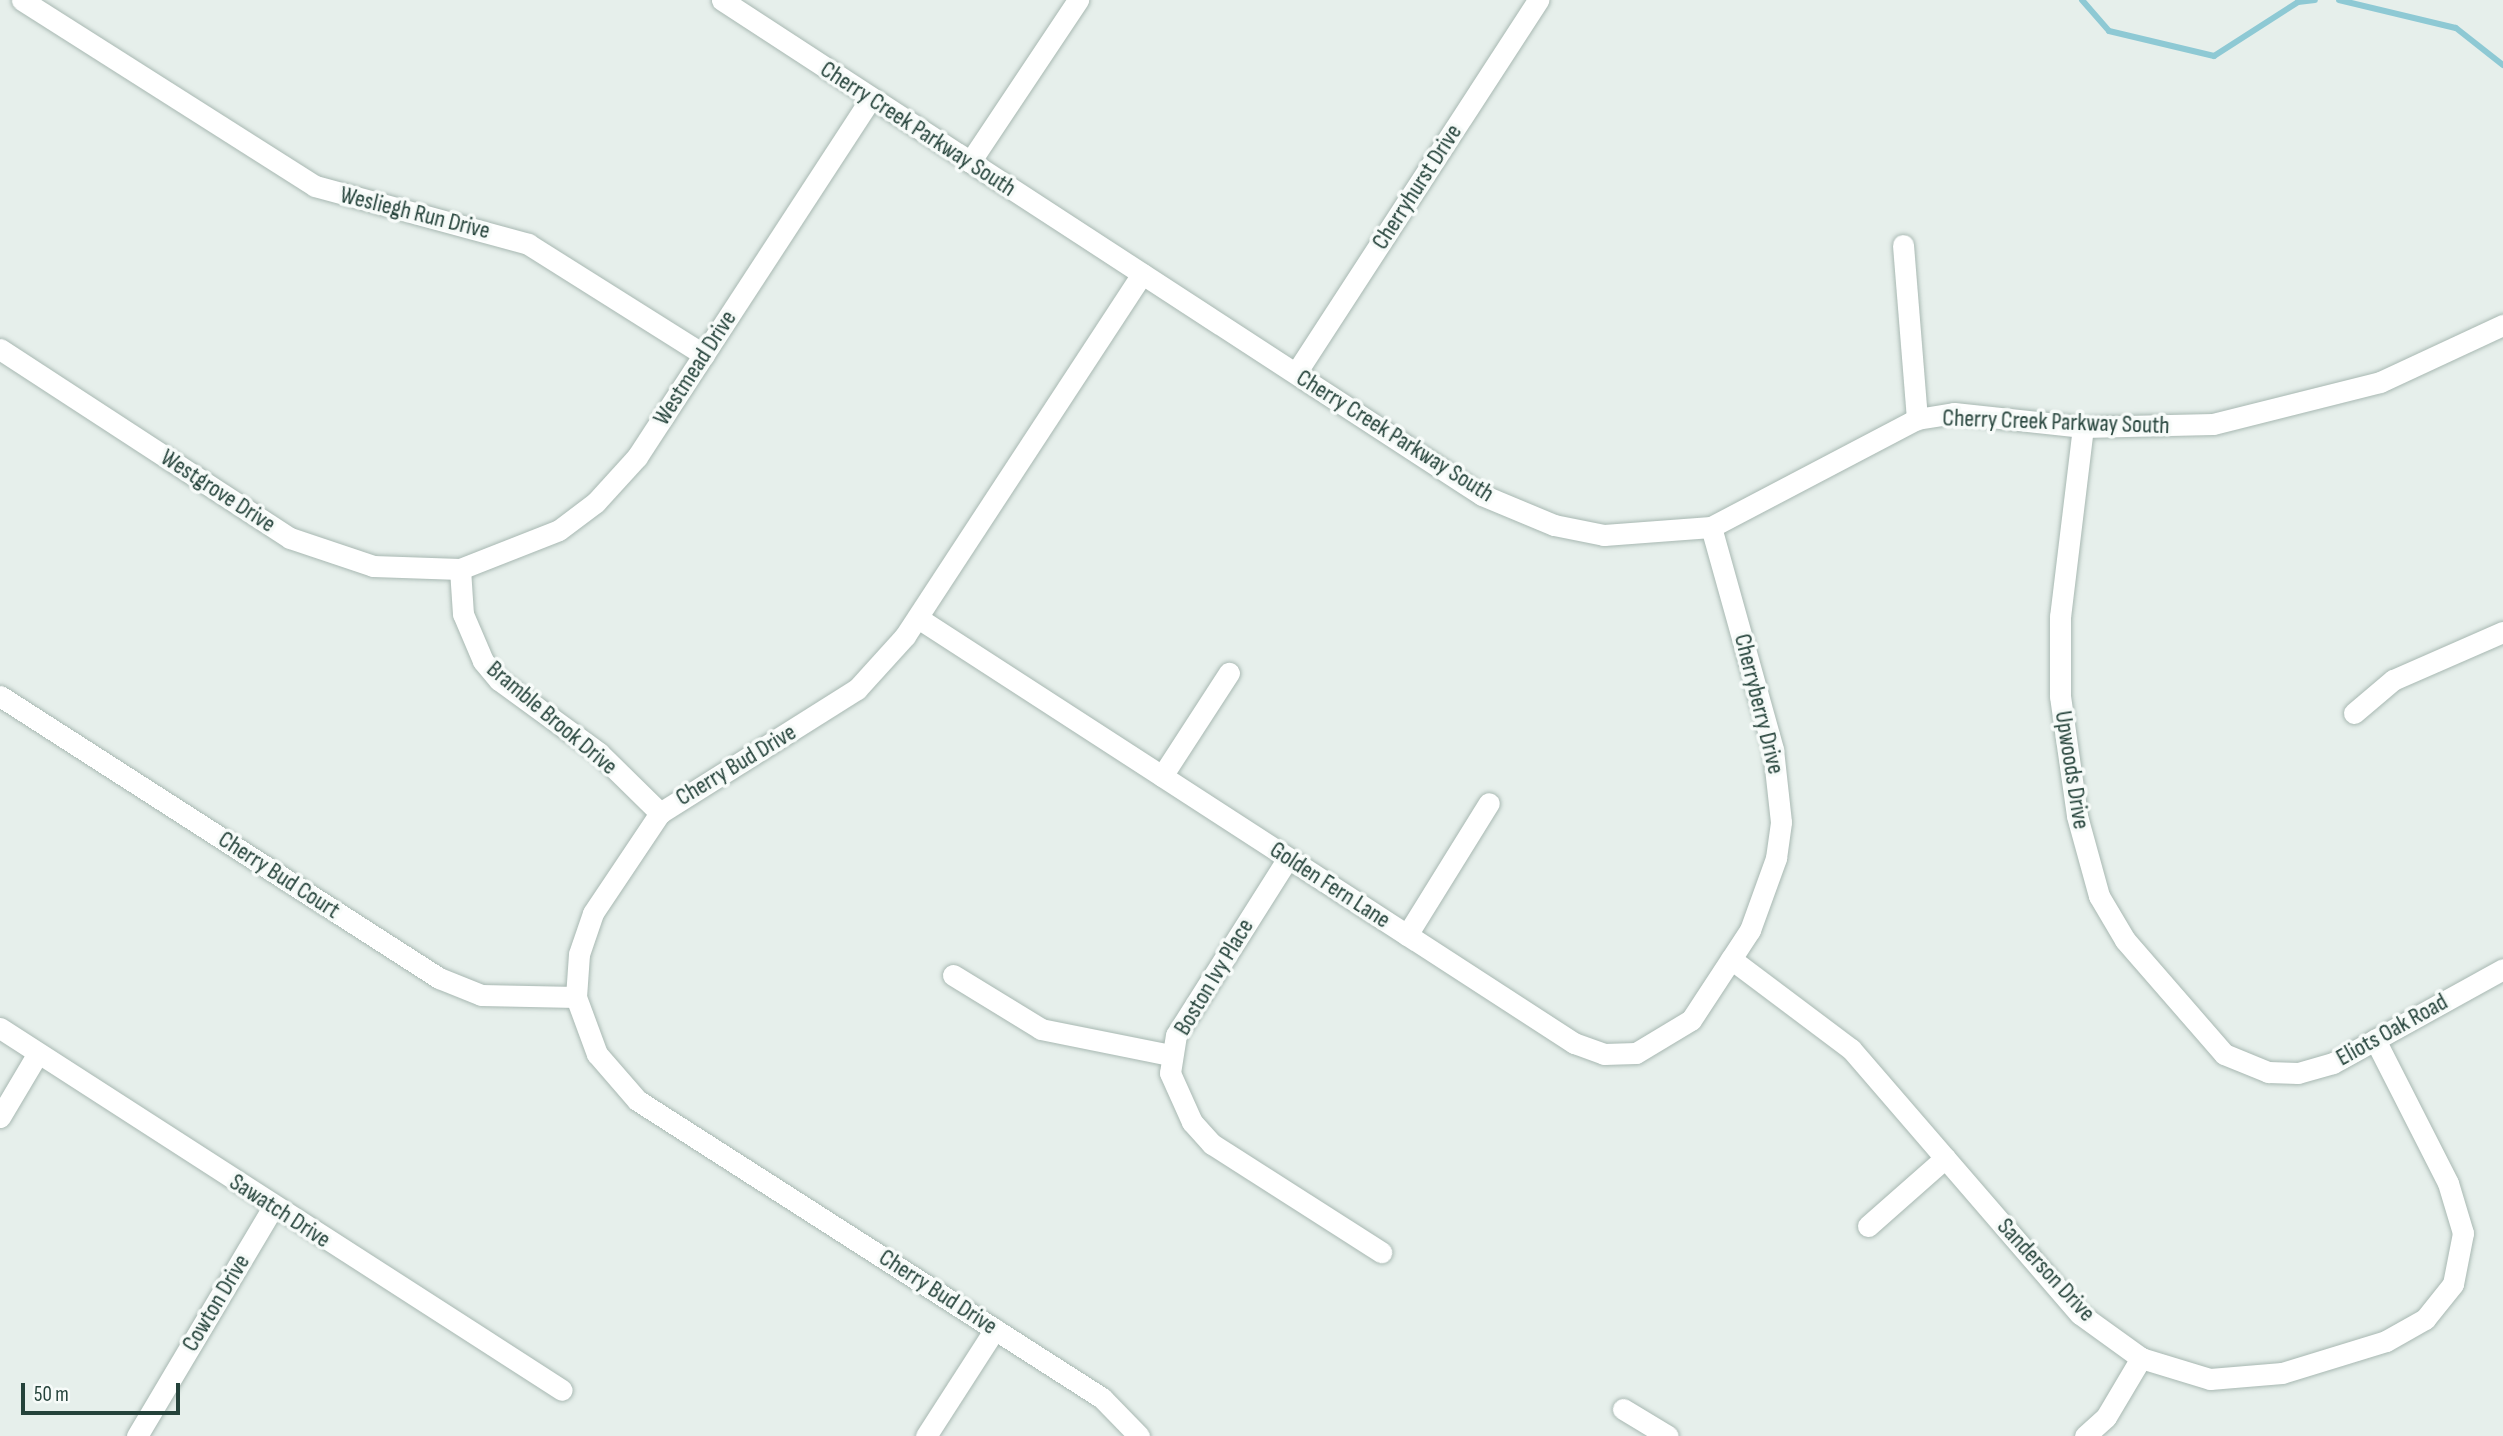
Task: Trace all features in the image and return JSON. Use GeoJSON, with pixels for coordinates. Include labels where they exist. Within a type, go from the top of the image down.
{"type":"FeatureCollection","features":[{"type":"Feature","properties":{"kind":"street","name":"Wesliegh Run Drive"},"geometry":{"type":"LineString","coordinates":[[22,0],[315,186],[527,244],[705,355]]}},
{"type":"Feature","properties":{"kind":"street","name":"Cherry Creek Parkway South"},"geometry":{"type":"LineString","coordinates":[[722,0],[870,99],[1482,495],[1554,525],[1604,535],[1711,527],[1917,419],[1993,414],[2083,427],[2147,429],[2281,412],[2380,382],[2503,324]]}},
{"type":"Feature","properties":{"kind":"street"},"geometry":{"type":"LineString","coordinates":[[970,163],[1078,0]]}},
{"type":"Feature","properties":{"kind":"street","name":"Cherryhurst Drive"},"geometry":{"type":"LineString","coordinates":[[1296,373],[1538,0]]}},
{"type":"Feature","properties":{"kind":"street","name":"Westmead Drive"},"geometry":{"type":"LineString","coordinates":[[460,569],[559,530],[596,502],[637,457],[870,99]]}},
{"type":"Feature","properties":{"kind":"street"},"geometry":{"type":"LineString","coordinates":[[1903,245],[1917,419]]}},
{"type":"Feature","properties":{"kind":"street","name":"Cherry Bud Drive"},"geometry":{"type":"LineString","coordinates":[[1139,1436],[1102,1398],[637,1100],[597,1054],[576,997],[589,921],[660,813],[857,689],[918,618],[1142,274]]}},
{"type":"Feature","properties":{"kind":"street","name":"Westgrove Drive"},"geometry":{"type":"LineString","coordinates":[[0,349],[290,538],[373,566],[460,569]]}},
{"type":"Feature","properties":{"kind":"street","name":"Upwoods Drive"},"geometry":{"type":"LineString","coordinates":[[2083,427],[2060,616],[2060,696],[2077,816],[2099,896],[2125,940],[2236,1062]]}},
{"type":"Feature","properties":{"kind":"street","name":"Cherryberry Drive"},"geometry":{"type":"LineString","coordinates":[[1711,527],[1773,749],[1781,822],[1767,894],[1731,959]]}},
{"type":"Feature","properties":{"kind":"street","name":"Bramble Brook Drive"},"geometry":{"type":"LineString","coordinates":[[460,569],[463,614],[483,661],[499,680],[599,753],[660,813]]}},
{"type":"Feature","properties":{"kind":"street","name":"Golden Fern Lane"},"geometry":{"type":"LineString","coordinates":[[918,618],[1574,1043],[1604,1054],[1636,1053],[1685,1025],[1731,959]]}},
{"type":"Feature","properties":{"kind":"street"},"geometry":{"type":"LineString","coordinates":[[2354,713],[2393,680],[2503,632]]}},
{"type":"Feature","properties":{"kind":"street"},"geometry":{"type":"LineString","coordinates":[[1162,776],[1229,673]]}},
{"type":"Feature","properties":{"kind":"street","name":"Cherry Bud Court"},"geometry":{"type":"LineString","coordinates":[[0,696],[439,978],[481,995],[576,997]]}},
{"type":"Feature","properties":{"kind":"street"},"geometry":{"type":"LineString","coordinates":[[1407,935],[1489,803]]}},
{"type":"Feature","properties":{"kind":"street","name":"Boston Ivy Place"},"geometry":{"type":"LineString","coordinates":[[1288,858],[1191,1009],[1170,1055],[1177,1097],[1212,1144],[1381,1252]]}},
{"type":"Feature","properties":{"kind":"street","name":"Sanderson Drive"},"geometry":{"type":"LineString","coordinates":[[1731,959],[1851,1049],[2080,1314],[2141,1359],[2210,1379],[2282,1373],[2386,1341],[2442,1302],[2453,1284],[2463,1233],[2448,1183],[2375,1040]]}},
{"type":"Feature","properties":{"kind":"street","name":"Eliots Oak Road"},"geometry":{"type":"LineString","coordinates":[[2236,1062],[2298,1073],[2333,1063],[2503,969]]}},
{"type":"Feature","properties":{"kind":"street"},"geometry":{"type":"LineString","coordinates":[[953,975],[1041,1029],[1170,1055]]}},
{"type":"Feature","properties":{"kind":"street","name":"Sawatch Drive"},"geometry":{"type":"LineString","coordinates":[[0,1028],[273,1207],[562,1390]]}},
{"type":"Feature","properties":{"kind":"street"},"geometry":{"type":"LineString","coordinates":[[0,1117],[38,1052]]}},
{"type":"Feature","properties":{"kind":"street"},"geometry":{"type":"LineString","coordinates":[[1868,1226],[1945,1158]]}},
{"type":"Feature","properties":{"kind":"street","name":"Cowton Drive"},"geometry":{"type":"LineString","coordinates":[[140,1435],[273,1207]]}},
{"type":"Feature","properties":{"kind":"street"},"geometry":{"type":"LineString","coordinates":[[926,1436],[995,1329]]}},
{"type":"Feature","properties":{"kind":"street"},"geometry":{"type":"LineString","coordinates":[[2085,1436],[2106,1417],[2141,1359]]}},
{"type":"Feature","properties":{"kind":"street"},"geometry":{"type":"LineString","coordinates":[[1623,1409],[1668,1436]]}},
{"type":"Feature","properties":{"kind":"waterway"},"geometry":{"type":"LineString","coordinates":[[2082,0],[2109,31],[2214,56],[2298,2],[2315,0]]}},
{"type":"Feature","properties":{"kind":"waterway"},"geometry":{"type":"LineString","coordinates":[[2339,0],[2456,28],[2503,65]]}}]}
